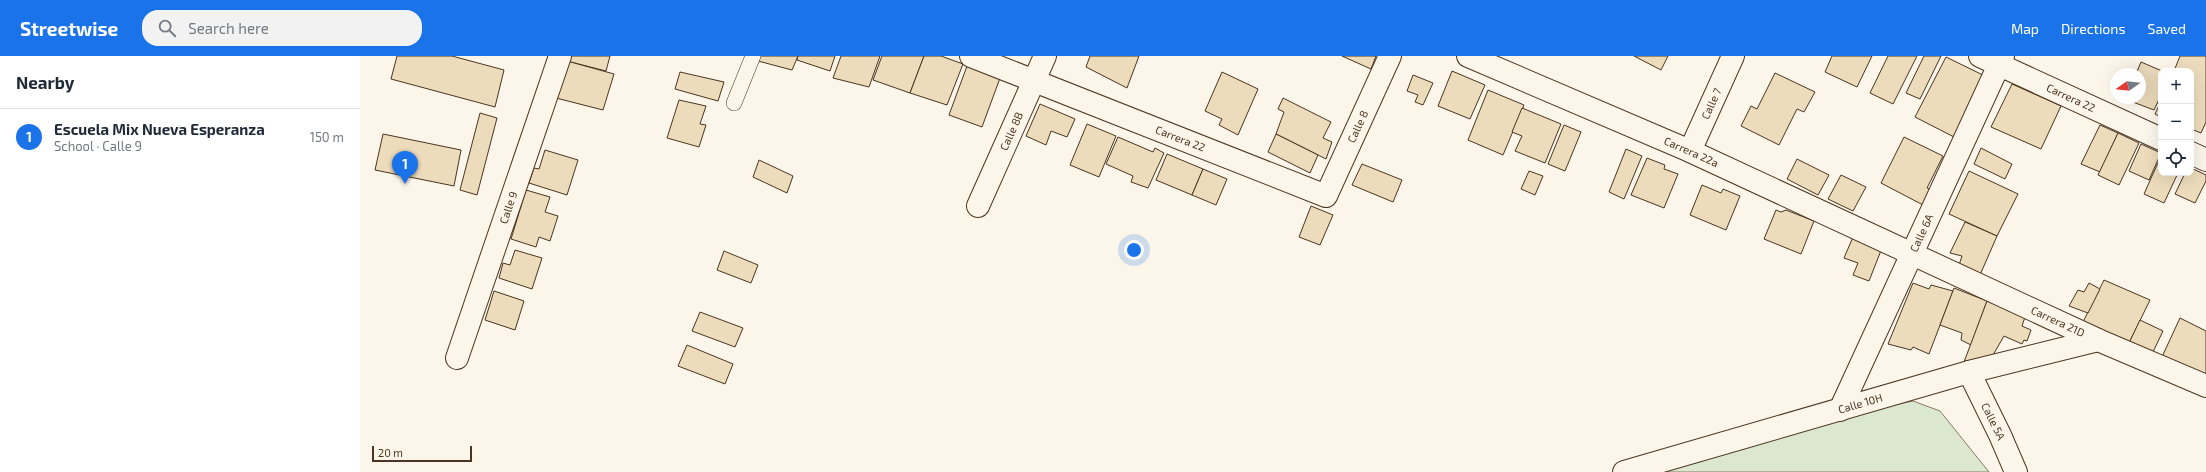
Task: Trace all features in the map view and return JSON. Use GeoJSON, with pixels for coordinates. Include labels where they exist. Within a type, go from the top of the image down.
{"type":"FeatureCollection","features":[{"type":"Feature","properties":{"kind":"street","name":"Calle 9"},"geometry":{"type":"LineString","coordinates":[[457,358],[560,56]]}},
{"type":"Feature","properties":{"kind":"street","name":"Carrera 22"},"geometry":{"type":"LineString","coordinates":[[971,56],[1326,196]]}},
{"type":"Feature","properties":{"kind":"street","name":"Calle 8B"},"geometry":{"type":"LineString","coordinates":[[978,206],[1045,56]]}},
{"type":"Feature","properties":{"kind":"street","name":"Calle 8"},"geometry":{"type":"LineString","coordinates":[[1326,196],[1390,56]]}},
{"type":"Feature","properties":{"kind":"street","name":"Carrera 22a"},"geometry":{"type":"LineString","coordinates":[[1468,56],[1690,151],[1913,253]]}},
{"type":"Feature","properties":{"kind":"street","name":"Calle 7"},"geometry":{"type":"LineString","coordinates":[[1690,151],[1733,56]]}},
{"type":"Feature","properties":{"kind":"street","name":"Carrera 22"},"geometry":{"type":"LineString","coordinates":[[1994,59],[2158,138]]}},
{"type":"Feature","properties":{"kind":"street","name":"Calle 6A"},"geometry":{"type":"LineString","coordinates":[[1840,410],[1913,253],[1994,59]]}},
{"type":"Feature","properties":{"kind":"street"},"geometry":{"type":"LineString","coordinates":[[2194,154],[2206,160]]}},
{"type":"Feature","properties":{"kind":"street","name":"Carrera 21D"},"geometry":{"type":"LineString","coordinates":[[1913,253],[2098,340],[2206,386]]}},
{"type":"Feature","properties":{"kind":"street","name":"Calle 10H"},"geometry":{"type":"LineString","coordinates":[[1624,472],[1969,372],[2098,340]]}},
{"type":"Feature","properties":{"kind":"street","name":"Calle 5A"},"geometry":{"type":"LineString","coordinates":[[1969,372],[2016,472]]}},
{"type":"Feature","properties":{"kind":"lane"},"geometry":{"type":"LineString","coordinates":[[734,104],[753,56]]}},
{"type":"Feature","properties":{"kind":"green space"},"geometry":{"type":"Polygon","coordinates":[[[1913,401],[1940,411],[1989,472],[1651,472],[1831,418],[1913,401]]]}},
{"type":"Feature","properties":{"kind":"building"},"geometry":{"type":"Polygon","coordinates":[[[397,56],[452,56],[504,70],[495,107],[391,79],[397,56]]]}},
{"type":"Feature","properties":{"kind":"building"},"geometry":{"type":"Polygon","coordinates":[[[569,56],[610,56],[606,71],[567,61],[569,56]]]}},
{"type":"Feature","properties":{"kind":"building"},"geometry":{"type":"Polygon","coordinates":[[[760,56],[798,56],[792,70],[758,61],[760,56]]]}},
{"type":"Feature","properties":{"kind":"building"},"geometry":{"type":"Polygon","coordinates":[[[798,56],[835,56],[830,71],[797,60],[798,56]]]}},
{"type":"Feature","properties":{"kind":"building"},"geometry":{"type":"Polygon","coordinates":[[[841,56],[880,56],[869,87],[833,78],[841,56]]]}},
{"type":"Feature","properties":{"kind":"building"},"geometry":{"type":"Polygon","coordinates":[[[882,56],[924,56],[910,93],[873,80],[882,56]]]}},
{"type":"Feature","properties":{"kind":"building"},"geometry":{"type":"Polygon","coordinates":[[[924,56],[941,56],[963,64],[947,105],[910,93],[924,56]]]}},
{"type":"Feature","properties":{"kind":"building"},"geometry":{"type":"Polygon","coordinates":[[[1090,56],[1139,56],[1127,88],[1086,67],[1090,56]]]}},
{"type":"Feature","properties":{"kind":"building"},"geometry":{"type":"Polygon","coordinates":[[[1342,56],[1376,56],[1371,69],[1342,56]]]}},
{"type":"Feature","properties":{"kind":"building"},"geometry":{"type":"Polygon","coordinates":[[[1634,56],[1668,56],[1661,70],[1634,56]]]}},
{"type":"Feature","properties":{"kind":"building"},"geometry":{"type":"Polygon","coordinates":[[[1832,56],[1872,56],[1857,87],[1825,72],[1832,56]]]}},
{"type":"Feature","properties":{"kind":"building"},"geometry":{"type":"Polygon","coordinates":[[[1888,56],[1917,56],[1893,104],[1870,93],[1888,56]]]}},
{"type":"Feature","properties":{"kind":"building"},"geometry":{"type":"Polygon","coordinates":[[[1924,56],[1941,56],[1920,99],[1906,93],[1924,56]]]}},
{"type":"Feature","properties":{"kind":"building"},"geometry":{"type":"Polygon","coordinates":[[[2180,56],[2206,56],[2206,122],[2201,133],[2194,130],[2194,68],[2175,68],[2180,56]]]}},
{"type":"Feature","properties":{"kind":"building"},"geometry":{"type":"Polygon","coordinates":[[[1946,57],[1989,78],[1958,139],[1915,117],[1946,57]]]}},
{"type":"Feature","properties":{"kind":"building"},"geometry":{"type":"Polygon","coordinates":[[[567,61],[614,74],[603,110],[556,98],[567,61]]]}},
{"type":"Feature","properties":{"kind":"building"},"geometry":{"type":"Polygon","coordinates":[[[2141,62],[2158,69],[2158,101],[2154,110],[2138,104],[2146,104],[2146,68],[2138,68],[2141,62]]]}},
{"type":"Feature","properties":{"kind":"building"},"geometry":{"type":"Polygon","coordinates":[[[967,66],[1000,78],[982,127],[949,115],[967,66]]]}},
{"type":"Feature","properties":{"kind":"building"},"geometry":{"type":"Polygon","coordinates":[[[1452,71],[1485,85],[1470,119],[1438,106],[1452,71]]]}},
{"type":"Feature","properties":{"kind":"building"},"geometry":{"type":"Polygon","coordinates":[[[680,72],[724,82],[718,101],[675,89],[680,72]]]}},
{"type":"Feature","properties":{"kind":"building"},"geometry":{"type":"Polygon","coordinates":[[[1222,72],[1258,89],[1238,135],[1219,125],[1222,119],[1205,111],[1222,72]]]}},
{"type":"Feature","properties":{"kind":"building"},"geometry":{"type":"Polygon","coordinates":[[[1775,73],[1815,92],[1804,112],[1797,109],[1779,145],[1741,126],[1751,106],[1757,109],[1775,73]]]}},
{"type":"Feature","properties":{"kind":"building"},"geometry":{"type":"Polygon","coordinates":[[[1413,75],[1433,83],[1423,105],[1415,102],[1418,95],[1407,91],[1413,75]]]}},
{"type":"Feature","properties":{"kind":"building"},"geometry":{"type":"Polygon","coordinates":[[[2012,84],[2061,106],[2041,149],[1991,127],[2012,84]]]}},
{"type":"Feature","properties":{"kind":"building"},"geometry":{"type":"Polygon","coordinates":[[[1488,90],[1524,105],[1503,155],[1468,140],[1488,90]]]}},
{"type":"Feature","properties":{"kind":"building"},"geometry":{"type":"Polygon","coordinates":[[[1283,98],[1331,122],[1323,138],[1332,142],[1326,159],[1276,134],[1284,112],[1278,109],[1283,98]]]}},
{"type":"Feature","properties":{"kind":"building"},"geometry":{"type":"Polygon","coordinates":[[[679,100],[706,106],[700,124],[706,125],[699,147],[667,138],[679,100]]]}},
{"type":"Feature","properties":{"kind":"building"},"geometry":{"type":"Polygon","coordinates":[[[1040,104],[1075,119],[1067,137],[1051,131],[1046,145],[1026,136],[1040,104]]]}},
{"type":"Feature","properties":{"kind":"building"},"geometry":{"type":"Polygon","coordinates":[[[1522,108],[1561,124],[1545,163],[1515,151],[1522,136],[1512,132],[1522,108]]]}},
{"type":"Feature","properties":{"kind":"building"},"geometry":{"type":"Polygon","coordinates":[[[2158,108],[2158,116],[2155,114],[2158,108]]]}},
{"type":"Feature","properties":{"kind":"building"},"geometry":{"type":"Polygon","coordinates":[[[480,113],[497,118],[477,195],[460,190],[480,113]]]}},
{"type":"Feature","properties":{"kind":"building"},"geometry":{"type":"Polygon","coordinates":[[[1087,124],[1116,136],[1099,177],[1070,165],[1087,124]]]}},
{"type":"Feature","properties":{"kind":"building"},"geometry":{"type":"Polygon","coordinates":[[[1564,125],[1581,132],[1565,171],[1548,164],[1564,125]]]}},
{"type":"Feature","properties":{"kind":"building"},"geometry":{"type":"Polygon","coordinates":[[[2100,125],[2118,133],[2100,172],[2081,164],[2100,125]]]}},
{"type":"Feature","properties":{"kind":"building"},"geometry":{"type":"Polygon","coordinates":[[[2118,133],[2139,143],[2119,185],[2098,175],[2118,133]]]}},
{"type":"Feature","properties":{"kind":"building"},"geometry":{"type":"Polygon","coordinates":[[[383,134],[461,150],[454,186],[375,170],[383,134]]]}},
{"type":"Feature","properties":{"kind":"building"},"geometry":{"type":"Polygon","coordinates":[[[1276,134],[1318,155],[1310,173],[1268,152],[1276,134]]]}},
{"type":"Feature","properties":{"kind":"building"},"geometry":{"type":"Polygon","coordinates":[[[1118,137],[1153,152],[1155,148],[1164,153],[1148,188],[1131,182],[1133,176],[1106,164],[1118,137]]]}},
{"type":"Feature","properties":{"kind":"building"},"geometry":{"type":"Polygon","coordinates":[[[1904,137],[1943,156],[1927,188],[1933,190],[1925,206],[1881,183],[1904,137]]]}},
{"type":"Feature","properties":{"kind":"building"},"geometry":{"type":"Polygon","coordinates":[[[2141,144],[2158,152],[2158,160],[2149,180],[2129,171],[2141,144]]]}},
{"type":"Feature","properties":{"kind":"building"},"geometry":{"type":"Polygon","coordinates":[[[1981,148],[2012,164],[2005,179],[1974,164],[1981,148]]]}},
{"type":"Feature","properties":{"kind":"building"},"geometry":{"type":"Polygon","coordinates":[[[1626,149],[1642,156],[1624,199],[1609,192],[1626,149]]]}},
{"type":"Feature","properties":{"kind":"building"},"geometry":{"type":"Polygon","coordinates":[[[545,150],[578,160],[567,195],[529,183],[534,168],[539,169],[545,150]]]}},
{"type":"Feature","properties":{"kind":"building"},"geometry":{"type":"Polygon","coordinates":[[[1167,154],[1203,169],[1192,195],[1156,180],[1167,154]]]}},
{"type":"Feature","properties":{"kind":"building"},"geometry":{"type":"Polygon","coordinates":[[[1647,158],[1665,165],[1664,169],[1678,174],[1664,208],[1631,195],[1647,158]]]}},
{"type":"Feature","properties":{"kind":"building"},"geometry":{"type":"Polygon","coordinates":[[[1797,159],[1829,175],[1818,195],[1787,179],[1797,159]]]}},
{"type":"Feature","properties":{"kind":"building"},"geometry":{"type":"Polygon","coordinates":[[[759,160],[793,176],[787,193],[753,177],[759,160]]]}},
{"type":"Feature","properties":{"kind":"building"},"geometry":{"type":"Polygon","coordinates":[[[2158,163],[2158,176],[2177,176],[2164,203],[2144,194],[2158,163]]]}},
{"type":"Feature","properties":{"kind":"building"},"geometry":{"type":"Polygon","coordinates":[[[1362,164],[1402,180],[1393,202],[1352,185],[1362,164]]]}},
{"type":"Feature","properties":{"kind":"building"},"geometry":{"type":"Polygon","coordinates":[[[1203,169],[1227,179],[1216,205],[1192,195],[1203,169]]]}},
{"type":"Feature","properties":{"kind":"building"},"geometry":{"type":"Polygon","coordinates":[[[2194,169],[2206,175],[2206,181],[2195,203],[2175,194],[2184,176],[2194,176],[2194,169]]]}},
{"type":"Feature","properties":{"kind":"building"},"geometry":{"type":"Polygon","coordinates":[[[1529,171],[1543,176],[1535,195],[1521,189],[1529,171]]]}},
{"type":"Feature","properties":{"kind":"building"},"geometry":{"type":"Polygon","coordinates":[[[1969,171],[2018,194],[1997,236],[1949,214],[1969,171]]]}},
{"type":"Feature","properties":{"kind":"building"},"geometry":{"type":"Polygon","coordinates":[[[1841,175],[1866,187],[1853,211],[1828,199],[1841,175]]]}},
{"type":"Feature","properties":{"kind":"building"},"geometry":{"type":"Polygon","coordinates":[[[1702,185],[1721,193],[1723,189],[1740,196],[1726,230],[1690,215],[1702,185]]]}},
{"type":"Feature","properties":{"kind":"building"},"geometry":{"type":"Polygon","coordinates":[[[526,190],[550,197],[545,212],[558,216],[550,241],[539,237],[536,247],[511,239],[526,190]]]}},
{"type":"Feature","properties":{"kind":"building"},"geometry":{"type":"Polygon","coordinates":[[[1311,206],[1333,215],[1320,245],[1299,237],[1311,206]]]}},
{"type":"Feature","properties":{"kind":"building"},"geometry":{"type":"Polygon","coordinates":[[[1776,210],[1781,212],[1786,210],[1814,221],[1801,254],[1764,239],[1776,210]]]}},
{"type":"Feature","properties":{"kind":"building"},"geometry":{"type":"Polygon","coordinates":[[[1965,222],[1997,236],[1980,275],[1959,265],[1962,256],[1950,253],[1965,222]]]}},
{"type":"Feature","properties":{"kind":"building"},"geometry":{"type":"Polygon","coordinates":[[[1853,237],[1882,248],[1869,281],[1853,275],[1858,263],[1844,258],[1853,237]]]}},
{"type":"Feature","properties":{"kind":"building"},"geometry":{"type":"Polygon","coordinates":[[[515,250],[542,258],[532,289],[499,278],[503,263],[510,265],[515,250]]]}},
{"type":"Feature","properties":{"kind":"building"},"geometry":{"type":"Polygon","coordinates":[[[724,251],[758,265],[751,283],[717,270],[724,251]]]}},
{"type":"Feature","properties":{"kind":"building"},"geometry":{"type":"Polygon","coordinates":[[[2104,280],[2150,300],[2129,343],[2083,322],[2104,280]]]}},
{"type":"Feature","properties":{"kind":"building"},"geometry":{"type":"Polygon","coordinates":[[[1913,283],[1929,289],[1931,285],[1953,291],[1929,354],[1913,347],[1911,350],[1888,344],[1913,283]]]}},
{"type":"Feature","properties":{"kind":"building"},"geometry":{"type":"Polygon","coordinates":[[[2089,283],[2100,289],[2088,313],[2069,306],[2078,290],[2084,292],[2089,283]]]}},
{"type":"Feature","properties":{"kind":"building"},"geometry":{"type":"Polygon","coordinates":[[[1954,288],[1987,301],[1971,345],[1961,340],[1962,333],[1940,325],[1954,288]]]}},
{"type":"Feature","properties":{"kind":"building"},"geometry":{"type":"Polygon","coordinates":[[[494,291],[524,301],[515,330],[485,320],[494,291]]]}},
{"type":"Feature","properties":{"kind":"building"},"geometry":{"type":"Polygon","coordinates":[[[1987,301],[2025,317],[2022,326],[2031,330],[2027,341],[2024,340],[2022,344],[2004,336],[1993,355],[1964,362],[1987,301]]]}},
{"type":"Feature","properties":{"kind":"building"},"geometry":{"type":"Polygon","coordinates":[[[700,312],[743,328],[735,347],[692,331],[700,312]]]}},
{"type":"Feature","properties":{"kind":"building"},"geometry":{"type":"Polygon","coordinates":[[[2180,318],[2206,331],[2206,381],[2161,359],[2180,318]]]}},
{"type":"Feature","properties":{"kind":"building"},"geometry":{"type":"Polygon","coordinates":[[[2140,320],[2163,331],[2152,354],[2129,343],[2140,320]]]}},
{"type":"Feature","properties":{"kind":"building"},"geometry":{"type":"Polygon","coordinates":[[[687,345],[733,364],[725,384],[678,366],[687,345]]]}},
{"type":"Feature","properties":{"kind":"place","name":"Escuela Mix Nueva Esperanza"},"geometry":{"type":"Point","coordinates":[405,184]}}]}
